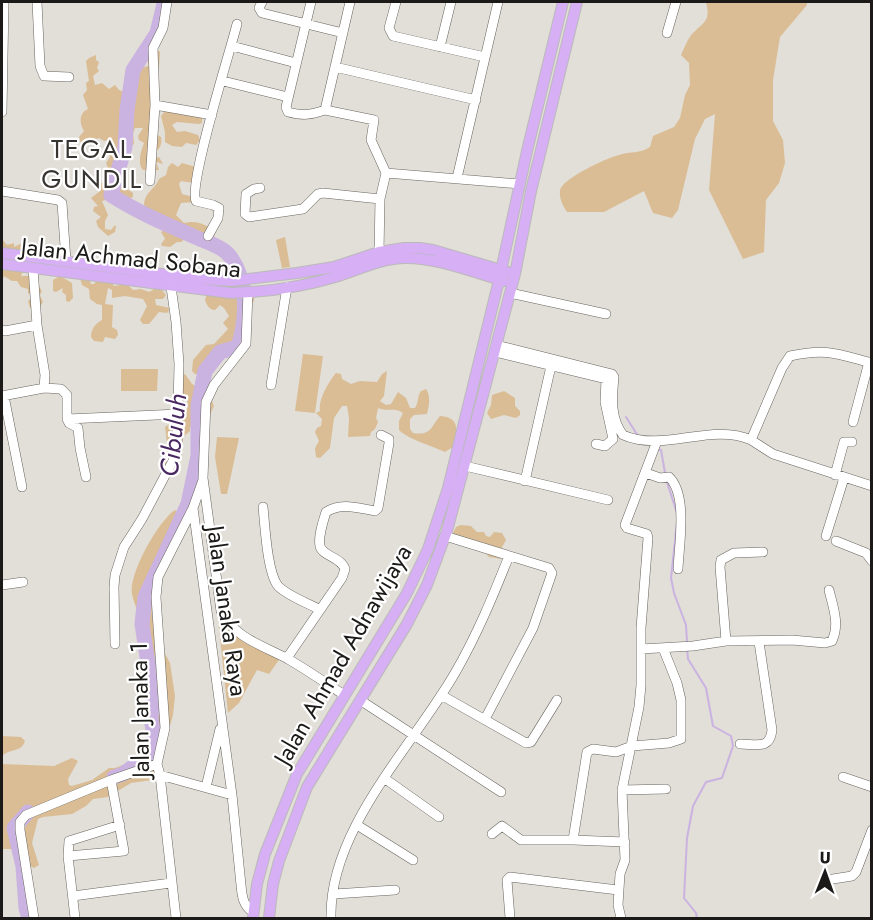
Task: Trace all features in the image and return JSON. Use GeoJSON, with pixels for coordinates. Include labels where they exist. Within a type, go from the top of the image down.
{"type":"FeatureCollection","features":[{"type":"Feature","properties":{"kind":"main road","name":"Jalan Ahmad Adnawijaya"},"geometry":{"type":"LineString","coordinates":[[253,915],[257,884],[275,826],[297,774],[417,576],[428,549],[448,488],[501,275],[563,2]]}},
{"type":"Feature","properties":{"kind":"main road","name":"Jalan Ahmad Adnawijaya"},"geometry":{"type":"LineString","coordinates":[[269,918],[279,861],[303,795],[399,637],[427,585],[445,536],[513,283],[526,213],[577,2]]}},
{"type":"Feature","properties":{"kind":"main road"},"geometry":{"type":"LineString","coordinates":[[559,18],[572,20]]}},
{"type":"Feature","properties":{"kind":"main road","name":"Jalan Achmad Sobana"},"geometry":{"type":"LineString","coordinates":[[2,253],[232,281],[334,267],[379,252],[420,248],[501,275]]}},
{"type":"Feature","properties":{"kind":"main road","name":"Jalan Achmad Sobana"},"geometry":{"type":"LineString","coordinates":[[2,264],[231,293],[287,287],[326,279],[386,260],[405,258],[501,275]]}},
{"type":"Feature","properties":{"kind":"main road"},"geometry":{"type":"LineString","coordinates":[[501,275],[513,283]]}},
{"type":"Feature","properties":{"kind":"main road"},"geometry":{"type":"LineString","coordinates":[[386,628],[386,633],[390,637],[399,637]]}},
{"type":"Feature","properties":{"kind":"main road"},"geometry":{"type":"LineString","coordinates":[[372,650],[380,650],[386,658]]}},
{"type":"Feature","properties":{"kind":"street"},"geometry":{"type":"LineString","coordinates":[[2,112],[3,2],[14,2]]}},
{"type":"Feature","properties":{"kind":"street"},"geometry":{"type":"LineString","coordinates":[[37,2],[40,66],[44,76],[69,77]]}},
{"type":"Feature","properties":{"kind":"street"},"geometry":{"type":"LineString","coordinates":[[150,181],[155,105],[153,48],[163,28],[167,2]]}},
{"type":"Feature","properties":{"kind":"street"},"geometry":{"type":"LineString","coordinates":[[262,2],[259,8],[262,13],[343,33]]}},
{"type":"Feature","properties":{"kind":"street"},"geometry":{"type":"LineString","coordinates":[[311,2],[286,107],[288,111],[303,116],[314,115],[325,110],[374,120],[371,140],[386,173],[380,199],[379,252]]}},
{"type":"Feature","properties":{"kind":"street"},"geometry":{"type":"LineString","coordinates":[[325,110],[350,2]]}},
{"type":"Feature","properties":{"kind":"street"},"geometry":{"type":"LineString","coordinates":[[396,2],[389,28],[390,33],[398,38],[485,57]]}},
{"type":"Feature","properties":{"kind":"street"},"geometry":{"type":"LineString","coordinates":[[440,48],[451,2]]}},
{"type":"Feature","properties":{"kind":"street"},"geometry":{"type":"LineString","coordinates":[[457,178],[498,2]]}},
{"type":"Feature","properties":{"kind":"street"},"geometry":{"type":"LineString","coordinates":[[667,33],[676,2]]}},
{"type":"Feature","properties":{"kind":"street"},"geometry":{"type":"LineString","coordinates":[[208,236],[218,218],[219,208],[196,201],[194,196],[198,167],[237,24]]}},
{"type":"Feature","properties":{"kind":"street"},"geometry":{"type":"LineString","coordinates":[[232,46],[296,63]]}},
{"type":"Feature","properties":{"kind":"street"},"geometry":{"type":"LineString","coordinates":[[335,67],[476,100]]}},
{"type":"Feature","properties":{"kind":"street"},"geometry":{"type":"LineString","coordinates":[[222,81],[288,98]]}},
{"type":"Feature","properties":{"kind":"street"},"geometry":{"type":"LineString","coordinates":[[155,105],[212,115]]}},
{"type":"Feature","properties":{"kind":"street"},"geometry":{"type":"LineString","coordinates":[[386,173],[520,184]]}},
{"type":"Feature","properties":{"kind":"street"},"geometry":{"type":"LineString","coordinates":[[260,188],[246,194],[245,214],[249,217],[303,209],[318,194],[323,193],[380,199]]}},
{"type":"Feature","properties":{"kind":"street"},"geometry":{"type":"LineString","coordinates":[[2,191],[58,200],[62,203],[66,261]]}},
{"type":"Feature","properties":{"kind":"street"},"geometry":{"type":"LineString","coordinates":[[33,268],[37,325],[45,375],[44,388]]}},
{"type":"Feature","properties":{"kind":"street"},"geometry":{"type":"LineString","coordinates":[[115,644],[113,618],[115,575],[124,547],[142,519],[177,453],[179,364],[169,274]]}},
{"type":"Feature","properties":{"kind":"street"},"geometry":{"type":"LineString","coordinates":[[513,283],[606,314]]}},
{"type":"Feature","properties":{"kind":"street"},"geometry":{"type":"LineString","coordinates":[[271,385],[287,287]]}},
{"type":"Feature","properties":{"kind":"street"},"geometry":{"type":"LineString","coordinates":[[247,292],[246,344],[214,385],[206,402],[203,478],[221,611],[238,632],[260,647],[287,658],[344,695]]}},
{"type":"Feature","properties":{"kind":"street"},"geometry":{"type":"LineString","coordinates":[[3,331],[37,325]]}},
{"type":"Feature","properties":{"kind":"street"},"geometry":{"type":"LineString","coordinates":[[496,349],[606,380],[605,402],[613,439],[606,446],[596,444]]}},
{"type":"Feature","properties":{"kind":"street"},"geometry":{"type":"LineString","coordinates":[[496,349],[612,374],[614,377],[612,405],[615,419],[623,435],[649,442],[718,434],[751,441],[773,454],[872,486]]}},
{"type":"Feature","properties":{"kind":"street"},"geometry":{"type":"LineString","coordinates":[[751,441],[782,368],[790,356],[819,351],[835,352],[870,363],[853,422]]}},
{"type":"Feature","properties":{"kind":"street"},"geometry":{"type":"LineString","coordinates":[[525,481],[551,366]]}},
{"type":"Feature","properties":{"kind":"street"},"geometry":{"type":"LineString","coordinates":[[22,487],[3,396],[44,388],[58,388],[67,395],[67,419],[69,423],[78,428],[86,477]]}},
{"type":"Feature","properties":{"kind":"street"},"geometry":{"type":"LineString","coordinates":[[67,419],[179,414]]}},
{"type":"Feature","properties":{"kind":"street"},"geometry":{"type":"LineString","coordinates":[[287,658],[342,578],[345,569],[343,564],[322,551],[320,546],[326,512],[342,506],[375,510],[380,505],[389,443],[389,439],[381,435]]}},
{"type":"Feature","properties":{"kind":"street"},"geometry":{"type":"LineString","coordinates":[[621,918],[618,890],[625,860],[622,790],[632,746],[641,684],[647,534],[627,528],[625,525],[651,456],[649,442]]}},
{"type":"Feature","properties":{"kind":"street"},"geometry":{"type":"LineString","coordinates":[[826,536],[840,477],[844,442],[852,442]]}},
{"type":"Feature","properties":{"kind":"street"},"geometry":{"type":"LineString","coordinates":[[465,466],[608,500]]}},
{"type":"Feature","properties":{"kind":"street"},"geometry":{"type":"LineString","coordinates":[[646,473],[672,479],[675,486],[682,515],[678,569]]}},
{"type":"Feature","properties":{"kind":"street"},"geometry":{"type":"LineString","coordinates":[[194,508],[203,478]]}},
{"type":"Feature","properties":{"kind":"street"},"geometry":{"type":"LineString","coordinates":[[263,507],[267,546],[276,584],[320,609]]}},
{"type":"Feature","properties":{"kind":"street","name":"Jalan Janaka Raya"},"geometry":{"type":"LineString","coordinates":[[194,508],[232,795],[243,900],[253,915]]}},
{"type":"Feature","properties":{"kind":"street","name":"Jalan Janaka 1"},"geometry":{"type":"LineString","coordinates":[[176,918],[157,764],[165,728],[156,612],[158,577],[194,508]]}},
{"type":"Feature","properties":{"kind":"street"},"geometry":{"type":"LineString","coordinates":[[445,536],[549,568],[552,573],[533,628],[485,719]]}},
{"type":"Feature","properties":{"kind":"street"},"geometry":{"type":"LineString","coordinates":[[836,541],[866,553],[872,561]]}},
{"type":"Feature","properties":{"kind":"street"},"geometry":{"type":"LineString","coordinates":[[726,641],[721,560],[734,553],[763,552]]}},
{"type":"Feature","properties":{"kind":"street"},"geometry":{"type":"LineString","coordinates":[[331,918],[338,872],[357,825],[384,778],[441,695],[478,633],[509,556]]}},
{"type":"Feature","properties":{"kind":"street"},"geometry":{"type":"LineString","coordinates":[[2,585],[23,582]]}},
{"type":"Feature","properties":{"kind":"street"},"geometry":{"type":"LineString","coordinates":[[641,650],[688,647],[726,641],[792,640],[825,643],[832,641],[835,635],[836,620],[829,590]]}},
{"type":"Feature","properties":{"kind":"street"},"geometry":{"type":"LineString","coordinates":[[740,744],[762,744],[771,739],[772,730],[759,642]]}},
{"type":"Feature","properties":{"kind":"street"},"geometry":{"type":"LineString","coordinates":[[573,840],[587,752],[597,749],[616,752],[632,746],[681,740],[681,700],[663,648]]}},
{"type":"Feature","properties":{"kind":"street"},"geometry":{"type":"LineString","coordinates":[[441,695],[526,743],[531,742],[557,700]]}},
{"type":"Feature","properties":{"kind":"street"},"geometry":{"type":"LineString","coordinates":[[360,700],[501,792]]}},
{"type":"Feature","properties":{"kind":"street","name":"Jalan Janaka Raya"},"geometry":{"type":"LineString","coordinates":[[206,787],[222,720]]}},
{"type":"Feature","properties":{"kind":"street"},"geometry":{"type":"LineString","coordinates":[[34,918],[20,822],[26,815],[157,764]]}},
{"type":"Feature","properties":{"kind":"street"},"geometry":{"type":"LineString","coordinates":[[160,775],[232,795]]}},
{"type":"Feature","properties":{"kind":"street"},"geometry":{"type":"LineString","coordinates":[[843,777],[872,787]]}},
{"type":"Feature","properties":{"kind":"street"},"geometry":{"type":"LineString","coordinates":[[384,778],[439,817]]}},
{"type":"Feature","properties":{"kind":"street"},"geometry":{"type":"LineString","coordinates":[[69,856],[124,850],[111,780]]}},
{"type":"Feature","properties":{"kind":"street"},"geometry":{"type":"LineString","coordinates":[[622,790],[666,789]]}},
{"type":"Feature","properties":{"kind":"street"},"geometry":{"type":"LineString","coordinates":[[75,918],[69,841],[120,825]]}},
{"type":"Feature","properties":{"kind":"street"},"geometry":{"type":"LineString","coordinates":[[357,825],[413,860]]}},
{"type":"Feature","properties":{"kind":"street"},"geometry":{"type":"LineString","coordinates":[[492,834],[502,826],[522,840],[625,842]]}},
{"type":"Feature","properties":{"kind":"street"},"geometry":{"type":"LineString","coordinates":[[833,879],[852,876],[856,872],[872,830]]}},
{"type":"Feature","properties":{"kind":"street"},"geometry":{"type":"LineString","coordinates":[[510,918],[507,880],[512,877],[618,890]]}},
{"type":"Feature","properties":{"kind":"street"},"geometry":{"type":"LineString","coordinates":[[73,896],[171,883]]}},
{"type":"Feature","properties":{"kind":"street"},"geometry":{"type":"LineString","coordinates":[[241,885],[257,884]]}},
{"type":"Feature","properties":{"kind":"street"},"geometry":{"type":"LineString","coordinates":[[334,894],[395,890]]}},
{"type":"Feature","properties":{"kind":"shaded area"},"geometry":{"type":"Polygon","coordinates":[[[706,2],[807,2],[807,5],[780,37],[773,80],[773,121],[783,140],[785,163],[779,183],[766,200],[764,252],[743,259],[709,190],[715,114],[705,119],[695,139],[678,210],[672,218],[653,213],[644,191],[604,212],[567,212],[560,196],[563,185],[577,174],[613,157],[646,149],[650,147],[653,136],[674,127],[680,118],[685,95],[690,85],[689,63],[681,55],[690,36],[707,17],[706,2]]]}},
{"type":"Feature","properties":{"kind":"shaded area"},"geometry":{"type":"Polygon","coordinates":[[[155,47],[160,52],[156,73],[159,102],[156,136],[161,137],[161,144],[150,157],[152,160],[159,157],[163,164],[156,162],[159,170],[143,170],[140,160],[144,143],[139,140],[138,136],[143,128],[135,128],[134,144],[128,147],[132,157],[127,162],[127,170],[122,173],[121,185],[133,193],[133,197],[128,199],[115,196],[102,201],[108,215],[105,229],[111,230],[116,226],[115,232],[108,236],[98,227],[96,221],[101,217],[93,211],[94,207],[98,206],[91,198],[100,191],[101,183],[111,175],[106,163],[110,157],[104,147],[109,140],[90,138],[87,142],[81,143],[79,137],[84,131],[81,116],[88,109],[83,95],[87,90],[86,83],[89,81],[86,61],[96,55],[96,60],[99,62],[97,68],[99,71],[93,76],[95,85],[102,83],[109,89],[115,85],[122,91],[134,83],[135,77],[139,74],[134,61],[139,60],[139,68],[149,66],[147,55],[151,48],[155,47]]]}},
{"type":"Feature","properties":{"kind":"shaded area"},"geometry":{"type":"Polygon","coordinates":[[[166,110],[202,117],[202,123],[199,124],[177,122],[172,125],[177,132],[185,131],[198,135],[200,140],[196,145],[186,143],[182,147],[172,146],[165,142],[161,116],[166,110]]]}},
{"type":"Feature","properties":{"kind":"shaded area"},"geometry":{"type":"Polygon","coordinates":[[[172,163],[178,167],[182,163],[196,167],[193,183],[181,181],[179,184],[182,194],[193,197],[194,202],[181,203],[176,215],[184,223],[201,223],[215,232],[215,235],[207,242],[195,240],[191,233],[186,232],[182,242],[177,242],[170,247],[161,244],[165,239],[161,232],[170,226],[172,220],[153,221],[144,205],[148,194],[159,179],[166,175],[172,163]]]}},
{"type":"Feature","properties":{"kind":"shaded area"},"geometry":{"type":"Polygon","coordinates":[[[285,237],[290,267],[282,268],[276,240],[285,237]]]}},
{"type":"Feature","properties":{"kind":"shaded area"},"geometry":{"type":"Polygon","coordinates":[[[2,239],[7,245],[14,243],[14,247],[24,242],[35,246],[38,254],[44,259],[47,248],[50,246],[61,250],[67,267],[94,269],[94,272],[22,273],[21,276],[32,276],[42,291],[40,295],[43,302],[38,309],[30,308],[28,301],[33,296],[28,293],[28,289],[4,276],[2,281],[2,239]]]}},
{"type":"Feature","properties":{"kind":"shaded area"},"geometry":{"type":"Polygon","coordinates":[[[60,276],[72,283],[73,298],[69,302],[66,301],[66,295],[62,292],[63,288],[56,292],[53,291],[53,280],[60,276]]]}},
{"type":"Feature","properties":{"kind":"shaded area"},"geometry":{"type":"Polygon","coordinates":[[[80,278],[89,279],[91,284],[99,278],[111,281],[114,286],[127,284],[133,290],[141,289],[149,292],[156,288],[161,289],[166,295],[163,299],[155,299],[156,305],[170,308],[167,313],[159,312],[149,324],[143,324],[140,320],[147,306],[143,299],[125,296],[112,298],[112,290],[108,288],[105,304],[113,305],[112,327],[117,330],[118,335],[115,339],[105,337],[103,342],[94,341],[91,337],[92,332],[95,325],[102,320],[102,305],[90,299],[89,289],[82,285],[80,278]]]}},
{"type":"Feature","properties":{"kind":"shaded area"},"geometry":{"type":"Polygon","coordinates":[[[207,295],[240,297],[245,302],[254,296],[248,318],[240,328],[242,335],[250,335],[235,350],[229,349],[227,353],[223,351],[214,362],[207,358],[204,371],[195,374],[192,371],[193,360],[206,345],[214,344],[228,329],[223,323],[229,316],[220,305],[215,310],[209,308],[205,299],[207,295]]]}},
{"type":"Feature","properties":{"kind":"shaded area"},"geometry":{"type":"Polygon","coordinates":[[[303,354],[323,356],[315,413],[295,411],[303,354]]]}},
{"type":"Feature","properties":{"kind":"shaded area"},"geometry":{"type":"Polygon","coordinates":[[[121,369],[158,369],[157,391],[121,391],[121,369]]]}},
{"type":"Feature","properties":{"kind":"shaded area"},"geometry":{"type":"Polygon","coordinates":[[[387,371],[384,396],[380,401],[386,405],[391,404],[398,392],[406,398],[410,408],[415,408],[421,391],[426,389],[429,398],[427,414],[414,415],[410,419],[410,429],[413,433],[419,434],[428,432],[440,416],[447,417],[456,426],[453,447],[445,452],[408,436],[399,430],[399,421],[403,413],[378,408],[376,418],[378,422],[370,436],[348,437],[347,406],[342,406],[334,418],[330,448],[320,458],[316,457],[315,448],[319,441],[315,432],[321,426],[322,419],[316,413],[320,411],[322,396],[336,373],[341,374],[342,379],[351,384],[360,381],[377,382],[387,371]]]}},
{"type":"Feature","properties":{"kind":"shaded area"},"geometry":{"type":"Polygon","coordinates":[[[185,374],[192,384],[201,389],[198,399],[201,401],[205,396],[211,399],[214,406],[201,433],[196,426],[190,427],[190,431],[183,437],[180,454],[163,474],[161,469],[166,460],[162,452],[167,443],[165,427],[171,423],[173,425],[188,407],[187,399],[175,401],[173,396],[185,374]]]}},
{"type":"Feature","properties":{"kind":"shaded area"},"geometry":{"type":"Polygon","coordinates":[[[504,391],[515,398],[515,406],[520,411],[520,415],[516,418],[504,415],[491,419],[487,413],[492,395],[504,391]]]}},
{"type":"Feature","properties":{"kind":"shaded area"},"geometry":{"type":"Polygon","coordinates":[[[217,437],[239,438],[227,494],[221,494],[215,457],[217,437]]]}},
{"type":"Feature","properties":{"kind":"shaded area"},"geometry":{"type":"Polygon","coordinates":[[[175,510],[181,515],[181,532],[151,587],[153,625],[170,663],[175,696],[173,715],[156,776],[152,780],[131,783],[108,797],[93,799],[72,814],[38,819],[32,843],[39,865],[34,868],[13,849],[2,849],[2,764],[54,766],[72,758],[78,761],[68,779],[69,785],[72,786],[92,780],[109,768],[139,764],[145,757],[149,747],[152,724],[150,648],[147,632],[133,600],[132,585],[139,562],[153,536],[175,510]]]}},
{"type":"Feature","properties":{"kind":"shaded area"},"geometry":{"type":"Polygon","coordinates":[[[471,526],[477,532],[484,532],[490,537],[494,532],[502,533],[506,540],[497,556],[503,559],[489,557],[484,551],[477,550],[452,535],[456,527],[471,526]]]}},
{"type":"Feature","properties":{"kind":"shaded area"},"geometry":{"type":"Polygon","coordinates":[[[218,618],[281,657],[269,674],[257,670],[239,703],[228,713],[218,618]]]}},
{"type":"Feature","properties":{"kind":"shaded area"},"geometry":{"type":"Polygon","coordinates":[[[2,736],[21,737],[25,741],[18,749],[2,756],[2,736]]]}},
{"type":"Feature","properties":{"kind":"waterway","name":"Cibuluh"},"geometry":{"type":"LineString","coordinates":[[114,777],[123,774],[149,755],[155,744],[151,717],[155,686],[147,657],[142,624],[145,597],[188,504],[198,456],[198,406],[205,371],[220,352],[238,347],[244,312],[240,275],[225,251],[141,212],[111,195],[125,147],[127,110],[133,70],[157,33],[164,4]]}},
{"type":"Feature","properties":{"kind":"waterway"},"geometry":{"type":"LineString","coordinates":[[626,417],[638,436]]}},
{"type":"Feature","properties":{"kind":"waterway"},"geometry":{"type":"LineString","coordinates":[[657,449],[661,450],[665,473]]}},
{"type":"Feature","properties":{"kind":"waterway"},"geometry":{"type":"LineString","coordinates":[[666,479],[677,513]]}},
{"type":"Feature","properties":{"kind":"waterway"},"geometry":{"type":"LineString","coordinates":[[677,522],[671,578],[686,625],[687,642]]}},
{"type":"Feature","properties":{"kind":"waterway"},"geometry":{"type":"LineString","coordinates":[[687,648],[688,659],[706,688],[713,726],[731,736],[733,746],[722,778],[706,782],[693,806],[687,838],[684,898],[696,913],[697,918]]}},
{"type":"Feature","properties":{"kind":"waterway","name":"Cibuluh"},"geometry":{"type":"LineString","coordinates":[[28,812],[14,828],[23,866],[26,908],[29,918]]}},
{"type":"Feature","properties":{"kind":"district","name":"TEGAL GUNDIL"},"geometry":{"type":"Point","coordinates":[92,164]}}]}
